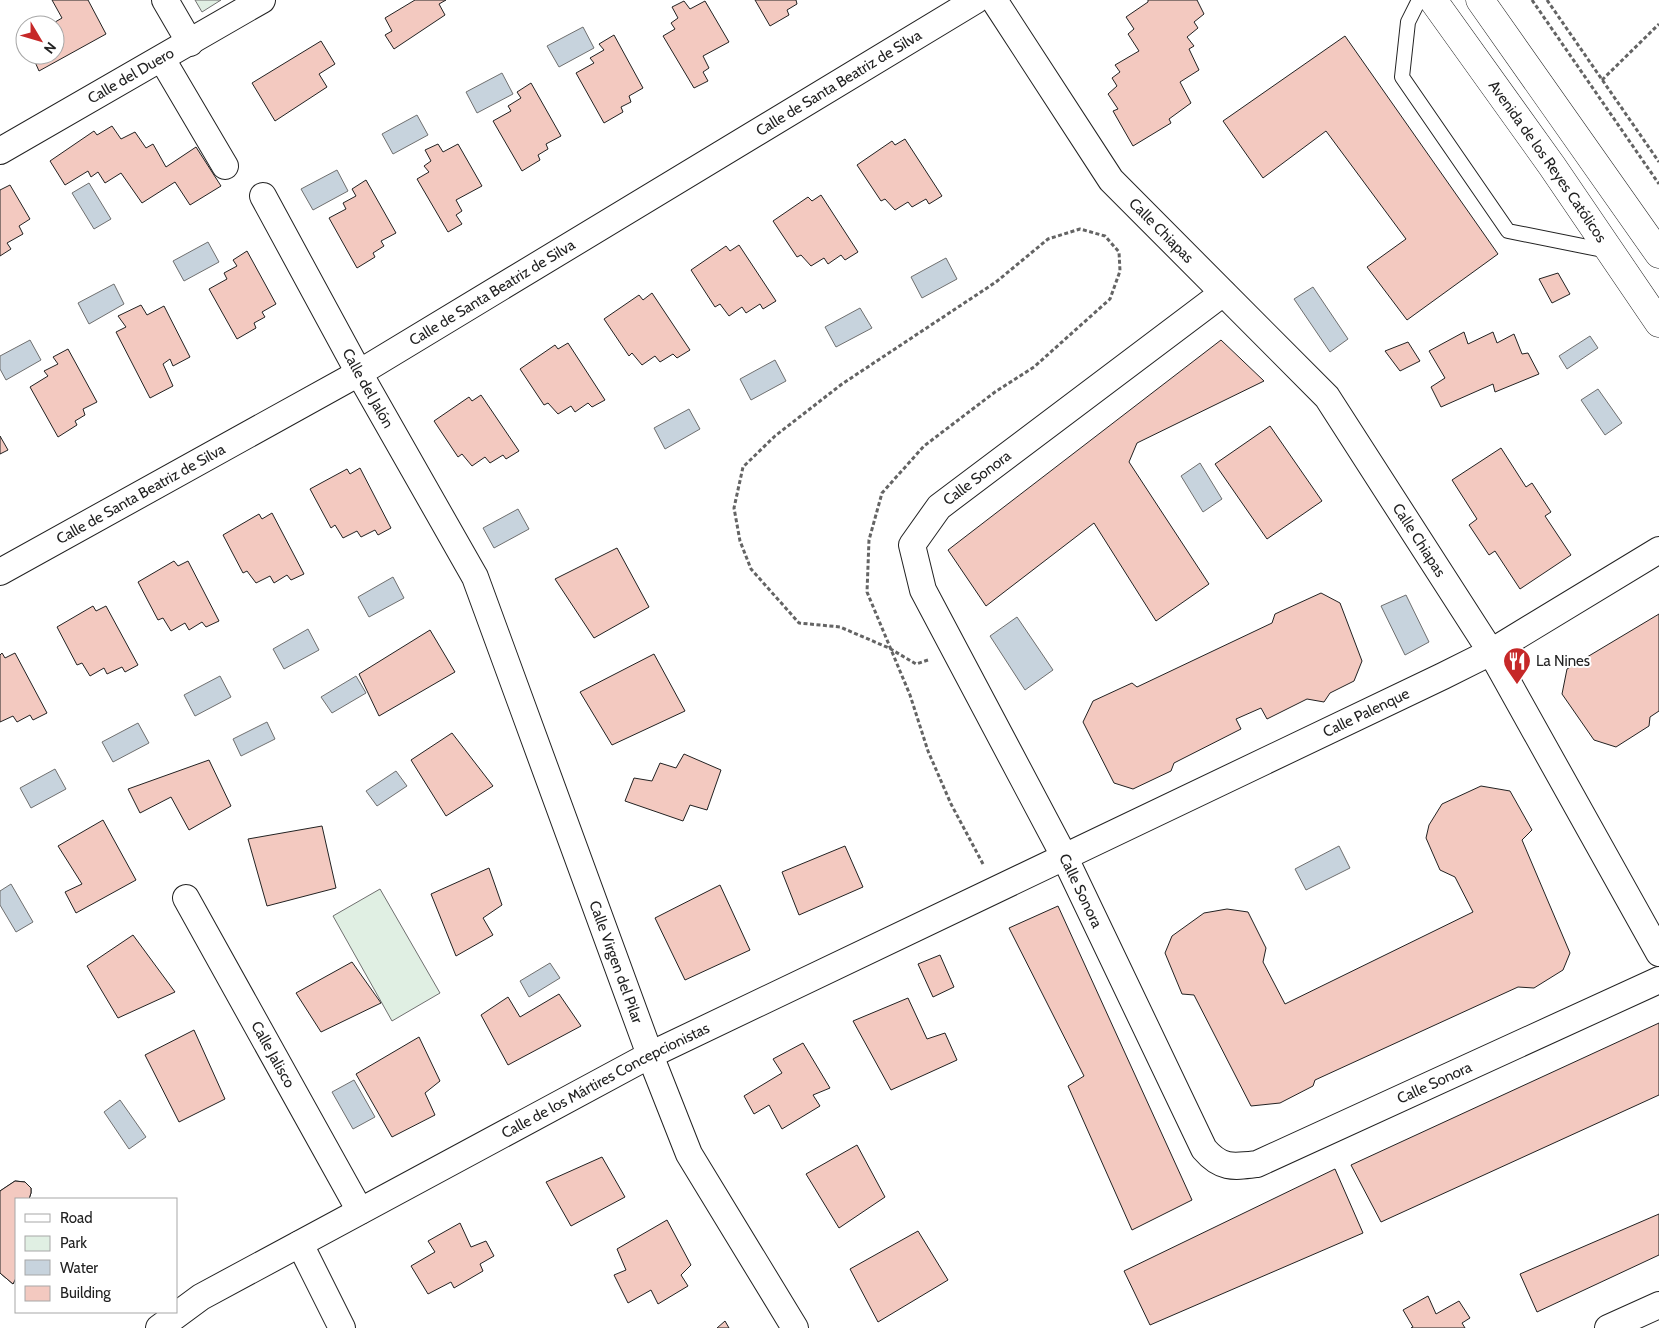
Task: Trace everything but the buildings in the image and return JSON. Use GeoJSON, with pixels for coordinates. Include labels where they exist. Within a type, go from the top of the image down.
{"type":"FeatureCollection","features":[{"type":"Feature","properties":{"kind":"street"},"geometry":{"type":"LineString","coordinates":[[165,0],[190,43]]}},
{"type":"Feature","properties":{"kind":"street","name":"Calle del Duero"},"geometry":{"type":"LineString","coordinates":[[0,151],[262,0]]}},
{"type":"Feature","properties":{"kind":"street","name":"Calle de Santa Beatriz de Silva"},"geometry":{"type":"LineString","coordinates":[[0,572],[359,373],[976,0]]}},
{"type":"Feature","properties":{"kind":"street","name":"Calle Chiapas"},"geometry":{"type":"LineString","coordinates":[[994,0],[1111,180],[1327,397],[1491,652],[1659,953]]}},
{"type":"Feature","properties":{"kind":"street","name":"Avenida de los Reyes Católicos"},"geometry":{"type":"LineString","coordinates":[[1433,0],[1552,166],[1659,323]]}},
{"type":"Feature","properties":{"kind":"street"},"geometry":{"type":"LineString","coordinates":[[1480,0],[1659,254]]}},
{"type":"Feature","properties":{"kind":"street"},"geometry":{"type":"LineString","coordinates":[[162,59],[225,166]]}},
{"type":"Feature","properties":{"kind":"street","name":"Calle del Jalón"},"geometry":{"type":"LineString","coordinates":[[263,196],[359,373],[475,577]]}},
{"type":"Feature","properties":{"kind":"street","name":"Calle Sonora"},"geometry":{"type":"LineString","coordinates":[[1223,293],[939,507],[912,546],[923,590],[1064,856],[1204,1149],[1214,1160],[1232,1167],[1257,1164],[1659,980]]}},
{"type":"Feature","properties":{"kind":"street","name":"Calle Palenque"},"geometry":{"type":"LineString","coordinates":[[1064,856],[1491,652],[1659,550]]}},
{"type":"Feature","properties":{"kind":"street","name":"Calle Virgen del Pilar"},"geometry":{"type":"LineString","coordinates":[[475,577],[650,1055],[689,1154],[794,1328]]}},
{"type":"Feature","properties":{"kind":"street","name":"Calle de los Mártires Concepcionistas"},"geometry":{"type":"LineString","coordinates":[[159,1328],[201,1297],[650,1055],[1064,856]]}},
{"type":"Feature","properties":{"kind":"street","name":"Calle Jalisco"},"geometry":{"type":"LineString","coordinates":[[186,898],[360,1211]]}},
{"type":"Feature","properties":{"kind":"street"},"geometry":{"type":"LineString","coordinates":[[300,1244],[342,1328]]}},
{"type":"Feature","properties":{"kind":"street"},"geometry":{"type":"LineString","coordinates":[[1608,1328],[1659,1305]]}},
{"type":"Feature","properties":{"kind":"lane"},"geometry":{"type":"LineString","coordinates":[[1419,0],[1408,22],[1402,76],[1508,231],[1610,251]]}},
{"type":"Feature","properties":{"kind":"path"},"geometry":{"type":"LineString","coordinates":[[1532,0],[1659,184]]}},
{"type":"Feature","properties":{"kind":"path"},"geometry":{"type":"LineString","coordinates":[[1547,0],[1659,162]]}},
{"type":"Feature","properties":{"kind":"path"},"geometry":{"type":"LineString","coordinates":[[1602,80],[1659,24]]}},
{"type":"Feature","properties":{"kind":"path"},"geometry":{"type":"LineString","coordinates":[[955,651],[916,664],[889,648],[840,627],[799,623],[750,569],[740,541],[734,508],[743,467],[775,436],[842,384],[996,282],[1048,239],[1080,228],[1106,236],[1120,252],[1120,272],[1110,298],[1034,367],[995,392],[924,446],[882,493],[869,540],[867,592],[889,648],[910,695],[928,751],[947,795],[994,890]]}},
{"type":"Feature","properties":{"kind":"green space"},"geometry":{"type":"Polygon","coordinates":[[[195,0],[221,0],[202,12],[195,0]]]}},
{"type":"Feature","properties":{"kind":"green space"},"geometry":{"type":"Polygon","coordinates":[[[380,889],[440,993],[392,1021],[333,916],[380,889]]]}},
{"type":"Feature","properties":{"kind":"water"},"geometry":{"type":"Polygon","coordinates":[[[583,27],[594,48],[559,67],[547,46],[583,27]]]}},
{"type":"Feature","properties":{"kind":"water"},"geometry":{"type":"Polygon","coordinates":[[[502,73],[513,94],[477,113],[466,92],[502,73]]]}},
{"type":"Feature","properties":{"kind":"water"},"geometry":{"type":"Polygon","coordinates":[[[417,115],[428,135],[393,154],[382,134],[417,115]]]}},
{"type":"Feature","properties":{"kind":"water"},"geometry":{"type":"Polygon","coordinates":[[[337,170],[348,191],[313,210],[301,189],[337,170]]]}},
{"type":"Feature","properties":{"kind":"water"},"geometry":{"type":"Polygon","coordinates":[[[89,183],[111,219],[94,229],[72,193],[89,183]]]}},
{"type":"Feature","properties":{"kind":"water"},"geometry":{"type":"Polygon","coordinates":[[[208,242],[219,262],[184,281],[173,261],[208,242]]]}},
{"type":"Feature","properties":{"kind":"water"},"geometry":{"type":"Polygon","coordinates":[[[946,258],[957,279],[922,298],[911,277],[946,258]]]}},
{"type":"Feature","properties":{"kind":"water"},"geometry":{"type":"Polygon","coordinates":[[[114,284],[124,304],[89,324],[78,303],[114,284]]]}},
{"type":"Feature","properties":{"kind":"water"},"geometry":{"type":"Polygon","coordinates":[[[1313,287],[1348,339],[1330,352],[1294,299],[1313,287]]]}},
{"type":"Feature","properties":{"kind":"water"},"geometry":{"type":"Polygon","coordinates":[[[860,308],[872,328],[836,347],[825,327],[860,308]]]}},
{"type":"Feature","properties":{"kind":"water"},"geometry":{"type":"Polygon","coordinates":[[[1590,336],[1598,348],[1567,369],[1559,356],[1590,336]]]}},
{"type":"Feature","properties":{"kind":"water"},"geometry":{"type":"Polygon","coordinates":[[[30,340],[41,360],[6,380],[0,369],[0,356],[30,340]]]}},
{"type":"Feature","properties":{"kind":"water"},"geometry":{"type":"Polygon","coordinates":[[[775,360],[786,381],[751,400],[740,379],[775,360]]]}},
{"type":"Feature","properties":{"kind":"water"},"geometry":{"type":"Polygon","coordinates":[[[1598,389],[1622,423],[1605,435],[1581,400],[1598,389]]]}},
{"type":"Feature","properties":{"kind":"water"},"geometry":{"type":"Polygon","coordinates":[[[689,409],[700,429],[665,449],[654,428],[689,409]]]}},
{"type":"Feature","properties":{"kind":"water"},"geometry":{"type":"Polygon","coordinates":[[[1200,463],[1222,499],[1203,512],[1181,476],[1200,463]]]}},
{"type":"Feature","properties":{"kind":"water"},"geometry":{"type":"Polygon","coordinates":[[[518,509],[529,529],[494,548],[483,528],[518,509]]]}},
{"type":"Feature","properties":{"kind":"water"},"geometry":{"type":"Polygon","coordinates":[[[393,577],[404,598],[369,617],[358,597],[393,577]]]}},
{"type":"Feature","properties":{"kind":"water"},"geometry":{"type":"Polygon","coordinates":[[[1406,595],[1429,642],[1405,655],[1381,606],[1406,595]]]}},
{"type":"Feature","properties":{"kind":"water"},"geometry":{"type":"Polygon","coordinates":[[[1017,617],[1053,670],[1025,690],[990,636],[1017,617]]]}},
{"type":"Feature","properties":{"kind":"water"},"geometry":{"type":"Polygon","coordinates":[[[308,629],[319,650],[284,669],[273,649],[308,629]]]}},
{"type":"Feature","properties":{"kind":"water"},"geometry":{"type":"Polygon","coordinates":[[[220,676],[231,697],[195,716],[184,695],[220,676]]]}},
{"type":"Feature","properties":{"kind":"water"},"geometry":{"type":"Polygon","coordinates":[[[356,676],[366,693],[332,713],[321,697],[356,676]]]}},
{"type":"Feature","properties":{"kind":"water"},"geometry":{"type":"Polygon","coordinates":[[[267,722],[275,739],[241,756],[233,739],[267,722]]]}},
{"type":"Feature","properties":{"kind":"water"},"geometry":{"type":"Polygon","coordinates":[[[138,723],[149,743],[113,762],[102,742],[138,723]]]}},
{"type":"Feature","properties":{"kind":"water"},"geometry":{"type":"Polygon","coordinates":[[[55,769],[66,789],[31,808],[20,788],[55,769]]]}},
{"type":"Feature","properties":{"kind":"water"},"geometry":{"type":"Polygon","coordinates":[[[396,771],[407,786],[377,806],[366,791],[396,771]]]}},
{"type":"Feature","properties":{"kind":"water"},"geometry":{"type":"Polygon","coordinates":[[[1339,846],[1350,868],[1306,890],[1295,869],[1339,846]]]}},
{"type":"Feature","properties":{"kind":"water"},"geometry":{"type":"Polygon","coordinates":[[[11,884],[33,922],[16,932],[0,905],[0,891],[11,884]]]}},
{"type":"Feature","properties":{"kind":"water"},"geometry":{"type":"Polygon","coordinates":[[[550,963],[560,978],[529,997],[520,981],[550,963]]]}},
{"type":"Feature","properties":{"kind":"water"},"geometry":{"type":"Polygon","coordinates":[[[354,1080],[375,1117],[353,1129],[332,1092],[354,1080]]]}},
{"type":"Feature","properties":{"kind":"water"},"geometry":{"type":"Polygon","coordinates":[[[120,1100],[146,1137],[129,1149],[104,1112],[120,1100]]]}},
{"type":"Feature","properties":{"kind":"place","name":"La Nines"},"geometry":{"type":"Point","coordinates":[1517,685]}}]}
